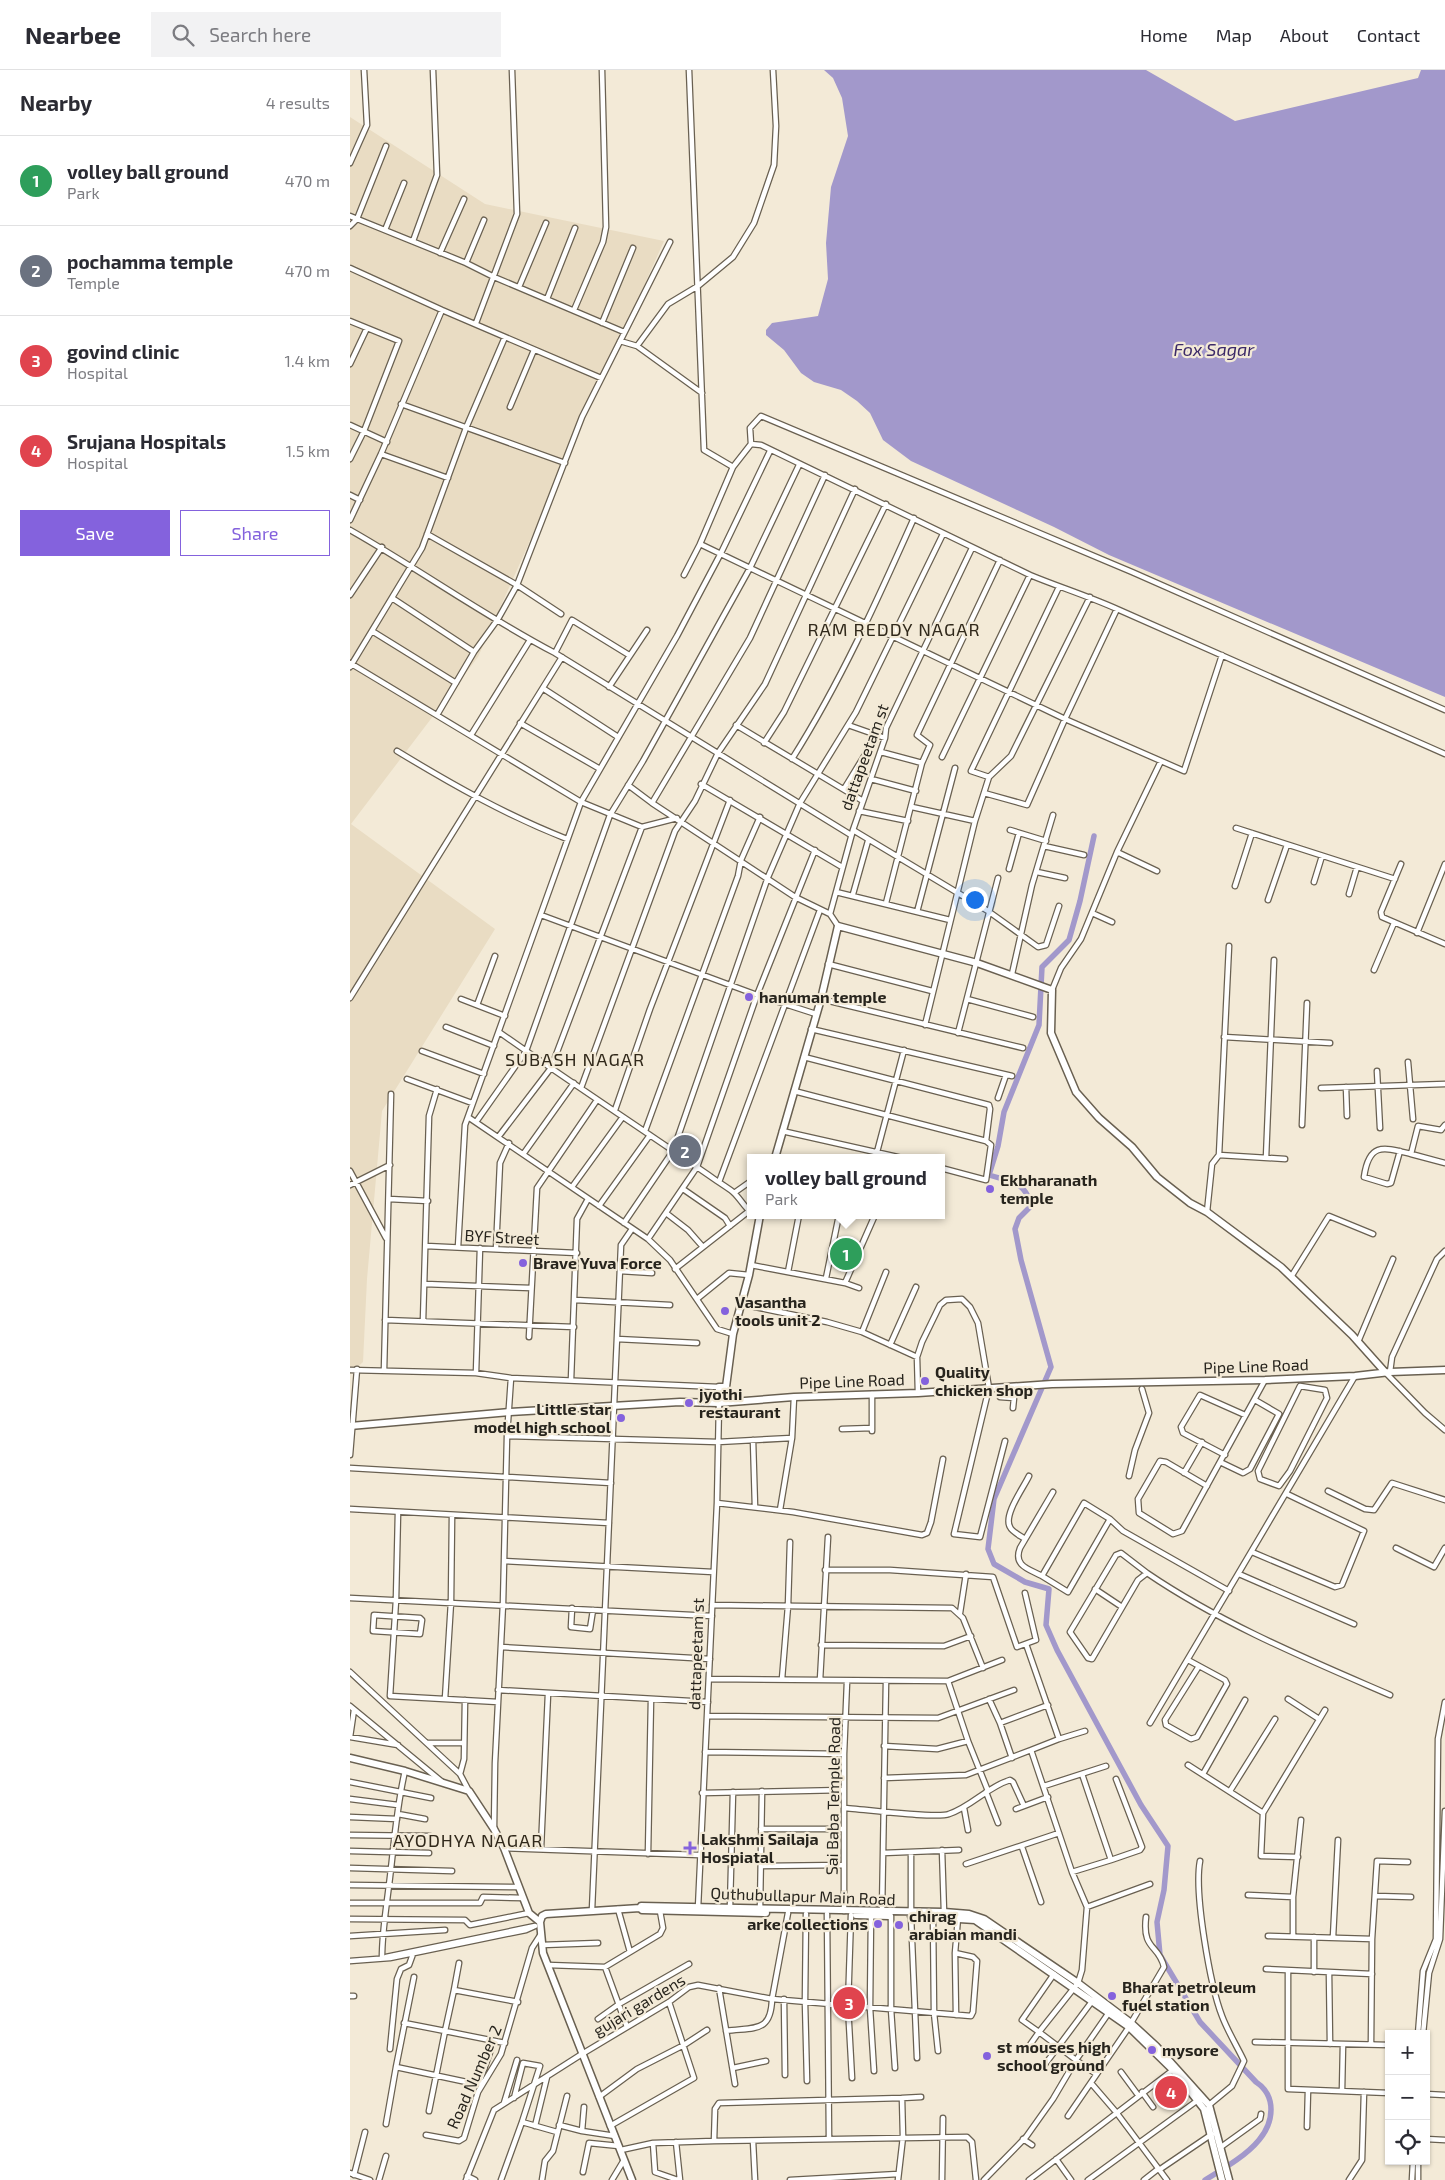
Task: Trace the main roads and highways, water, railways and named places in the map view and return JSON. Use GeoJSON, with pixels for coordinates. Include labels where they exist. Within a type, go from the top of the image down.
{"type":"FeatureCollection","features":[{"type":"Feature","properties":{"kind":"water","name":"Fox Sagar"},"geometry":{"type":"Polygon","coordinates":[[[824,70],[1146,70],[1235,121],[1418,78],[1421,70],[1445,70],[1445,697],[1109,555],[1054,527],[911,461],[883,440],[870,413],[857,401],[841,390],[814,382],[801,373],[784,350],[766,335],[766,330],[772,323],[818,316],[828,279],[826,243],[831,187],[848,136],[842,98],[833,78],[824,70]]]}},
{"type":"Feature","properties":{"kind":"waterway"},"geometry":{"type":"LineString","coordinates":[[1094,836],[1080,901],[1069,940],[1042,967],[1039,1025],[1004,1112],[998,1146],[989,1175],[1016,1183],[1024,1190],[1032,1205],[1019,1218],[1015,1229],[1021,1260],[1051,1367],[994,1499],[988,1549],[994,1564],[1025,1582],[1049,1589],[1046,1625],[1057,1650],[1141,1805],[1168,1846],[1164,1890],[1157,1922],[1160,1955],[1200,2022],[1263,2088],[1270,2102],[1271,2110],[1268,2125],[1259,2140],[1241,2157],[1205,2180]]}},
{"type":"Feature","properties":{"kind":"place","name":"hanuman temple"},"geometry":{"type":"Point","coordinates":[749,997]}},
{"type":"Feature","properties":{"kind":"place","name":"pochamma temple"},"geometry":{"type":"Point","coordinates":[685,1151]}},
{"type":"Feature","properties":{"kind":"place","name":"Ekbharanath temple"},"geometry":{"type":"Point","coordinates":[990,1189]}},
{"type":"Feature","properties":{"kind":"place","name":"volley ball ground"},"geometry":{"type":"Point","coordinates":[846,1254]}},
{"type":"Feature","properties":{"kind":"place","name":"Brave Yuva Force"},"geometry":{"type":"Point","coordinates":[523,1263]}},
{"type":"Feature","properties":{"kind":"place","name":"Vasantha tools unit 2"},"geometry":{"type":"Point","coordinates":[725,1311]}},
{"type":"Feature","properties":{"kind":"place","name":"Quality chicken shop"},"geometry":{"type":"Point","coordinates":[925,1381]}},
{"type":"Feature","properties":{"kind":"place","name":"jyothi restaurant"},"geometry":{"type":"Point","coordinates":[689,1403]}},
{"type":"Feature","properties":{"kind":"place","name":"Little star model high school"},"geometry":{"type":"Point","coordinates":[621,1418]}},
{"type":"Feature","properties":{"kind":"place","name":"Lakshmi Sailaja Hospiatal"},"geometry":{"type":"Point","coordinates":[690,1848]}},
{"type":"Feature","properties":{"kind":"place","name":"arke collections"},"geometry":{"type":"Point","coordinates":[878,1924]}},
{"type":"Feature","properties":{"kind":"place","name":"chirag arabian mandi"},"geometry":{"type":"Point","coordinates":[899,1925]}},
{"type":"Feature","properties":{"kind":"place","name":"Bharat petroleum fuel station"},"geometry":{"type":"Point","coordinates":[1112,1996]}},
{"type":"Feature","properties":{"kind":"place","name":"govind clinic"},"geometry":{"type":"Point","coordinates":[849,2003]}},
{"type":"Feature","properties":{"kind":"place","name":"mysore"},"geometry":{"type":"Point","coordinates":[1152,2050]}},
{"type":"Feature","properties":{"kind":"place","name":"st mouses high school ground"},"geometry":{"type":"Point","coordinates":[987,2056]}},
{"type":"Feature","properties":{"kind":"place","name":"Srujana Hospitals"},"geometry":{"type":"Point","coordinates":[1171,2092]}},
{"type":"Feature","properties":{"kind":"district","name":"RAM REDDY NAGAR"},"geometry":{"type":"Point","coordinates":[894,630]}},
{"type":"Feature","properties":{"kind":"district","name":"SUBASH NAGAR"},"geometry":{"type":"Point","coordinates":[575,1060]}},
{"type":"Feature","properties":{"kind":"district","name":"AYODHYA NAGAR"},"geometry":{"type":"Point","coordinates":[468,1841]}}]}
